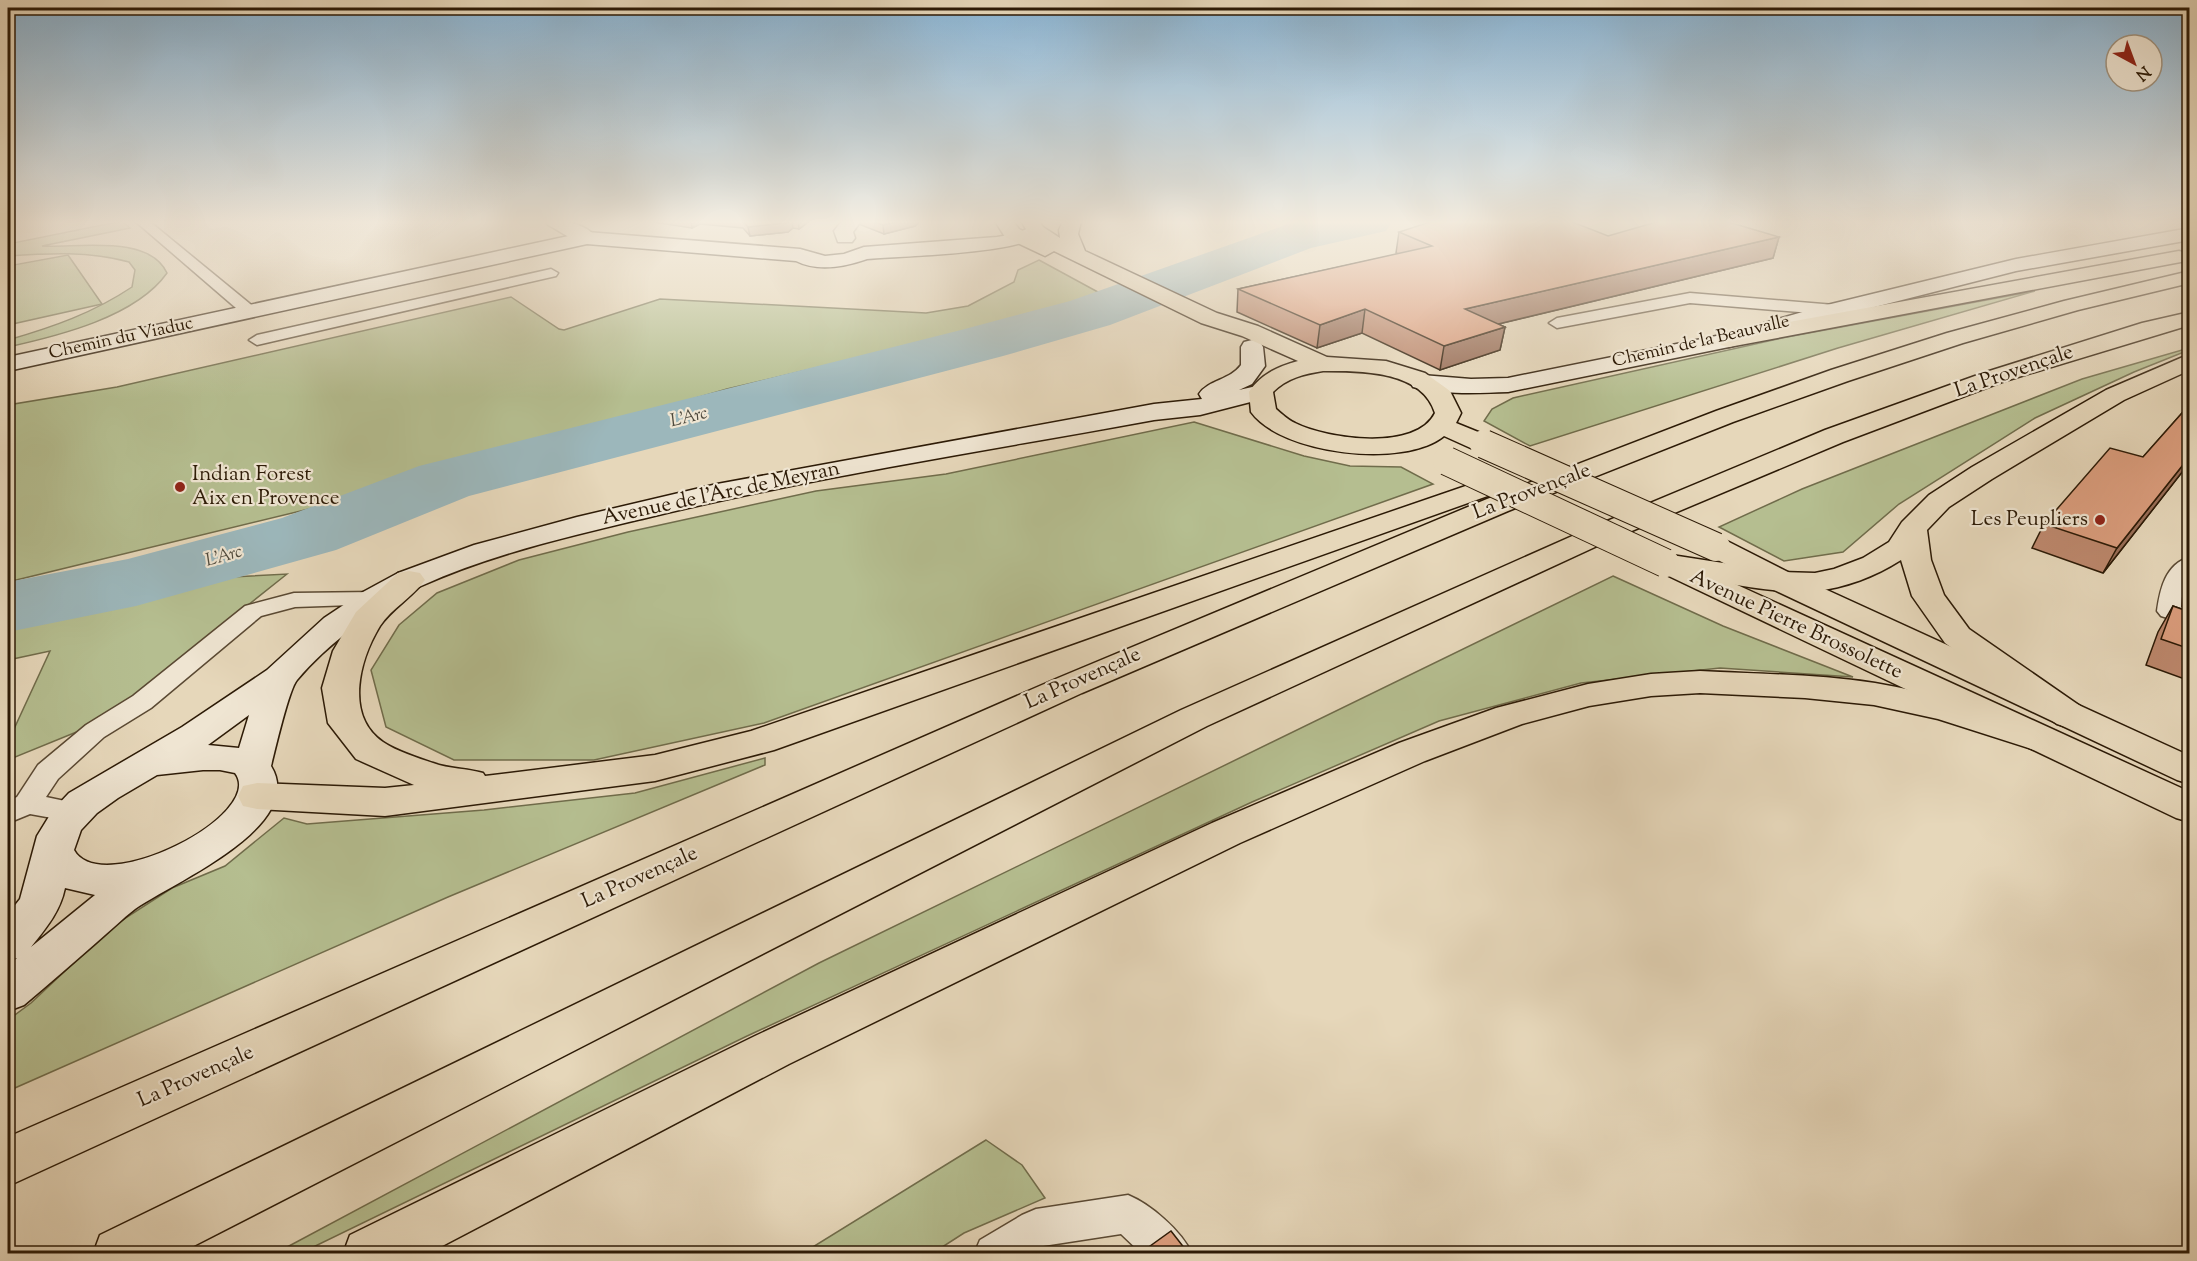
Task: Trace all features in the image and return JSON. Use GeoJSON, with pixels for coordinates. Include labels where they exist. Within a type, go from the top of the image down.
{"type":"FeatureCollection","features":[{"type":"Feature","properties":{"kind":"main road","name":"Chemin du Viaduc"},"geometry":{"type":"LineString","coordinates":[[8,364],[390,280]]}},
{"type":"Feature","properties":{"kind":"main road"},"geometry":{"type":"LineString","coordinates":[[1128,280],[1209,318],[1250,331],[1323,364]]}},
{"type":"Feature","properties":{"kind":"main road","name":"Chemin de la Beauvalle"},"geometry":{"type":"LineString","coordinates":[[1422,381],[1471,386],[1508,385],[1729,340],[1835,310],[1956,280]]}},
{"type":"Feature","properties":{"kind":"main road"},"geometry":{"type":"LineString","coordinates":[[1729,340],[2059,280]]}},
{"type":"Feature","properties":{"kind":"main road","name":"La Provençale"},"geometry":{"type":"LineString","coordinates":[[8,1162],[1134,657],[1439,528],[1766,400],[1956,336],[2101,296],[2177,280]]}},
{"type":"Feature","properties":{"kind":"main road"},"geometry":{"type":"LineString","coordinates":[[1209,318],[1234,338],[1252,347],[1280,368],[1281,374]]}},
{"type":"Feature","properties":{"kind":"main road","name":"La Provençale"},"geometry":{"type":"LineString","coordinates":[[120,1254],[1194,718],[1598,535],[1834,436],[1994,377],[2150,328],[2190,318]]}},
{"type":"Feature","properties":{"kind":"main road"},"geometry":{"type":"LineString","coordinates":[[1154,412],[1215,393],[1243,379],[1253,366],[1252,347]]}},
{"type":"Feature","properties":{"kind":"main road"},"geometry":{"type":"LineString","coordinates":[[1665,563],[1781,581],[1815,582],[1843,576],[1874,564],[1900,548],[1912,528],[1939,501],[2037,440],[2115,395],[2190,361]]}},
{"type":"Feature","properties":{"kind":"main road"},"geometry":{"type":"LineString","coordinates":[[1323,364],[1374,366],[1422,381],[1442,397],[1448,413],[1441,426],[1426,436],[1403,443],[1372,446],[1338,444],[1312,439],[1285,428],[1263,402],[1266,385],[1281,374],[1323,364]]}},
{"type":"Feature","properties":{"kind":"main road"},"geometry":{"type":"LineString","coordinates":[[254,782],[385,802],[655,768],[761,741],[1560,461],[1766,400]]}},
{"type":"Feature","properties":{"kind":"main road","name":"Avenue de l'Arc de Meyran"},"geometry":{"type":"LineString","coordinates":[[8,944],[40,905],[57,836],[74,812],[104,789],[195,736],[279,678],[336,625],[374,599],[409,580],[485,551],[587,523],[717,492],[1154,412],[1263,402]]}},
{"type":"Feature","properties":{"kind":"main road","name":"Avenue Pierre Brossolette"},"geometry":{"type":"LineString","coordinates":[[1441,426],[1716,546],[1781,581],[2190,771]]}},
{"type":"Feature","properties":{"kind":"main road","name":"Avenue Pierre Brossolette"},"geometry":{"type":"LineString","coordinates":[[1403,443],[1447,461],[2035,738],[2190,808]]}},
{"type":"Feature","properties":{"kind":"main road"},"geometry":{"type":"LineString","coordinates":[[1912,528],[1916,560],[1928,596],[1957,636],[2070,716]]}},
{"type":"Feature","properties":{"kind":"main road"},"geometry":{"type":"LineString","coordinates":[[409,580],[368,619],[350,651],[340,688],[346,723],[369,750],[428,776],[507,788]]}},
{"type":"Feature","properties":{"kind":"main road","name":"Avenue de l'Arc de Meyran"},"geometry":{"type":"LineString","coordinates":[[8,992],[118,900],[179,862],[207,848],[231,831],[248,813],[279,678]]}},
{"type":"Feature","properties":{"kind":"main road"},"geometry":{"type":"LineString","coordinates":[[370,1254],[772,1050],[1215,838],[1412,752],[1509,716],[1588,695],[1651,686],[1712,683],[1805,687],[1874,694],[1944,709],[2035,738]]}},
{"type":"Feature","properties":{"kind":"main road","name":"Avenue de l'Arc de Meyran"},"geometry":{"type":"LineString","coordinates":[[127,776],[157,764],[186,757],[213,755],[236,759],[254,782]]}},
{"type":"Feature","properties":{"kind":"main road","name":"Avenue de l'Arc de Meyran"},"geometry":{"type":"LineString","coordinates":[[54,851],[63,868],[91,879],[118,879],[148,873],[179,862]]}},
{"type":"Feature","properties":{"kind":"lane"},"geometry":{"type":"LineString","coordinates":[[212,280],[249,311]]}},
{"type":"Feature","properties":{"kind":"lane"},"geometry":{"type":"LineString","coordinates":[[257,340],[521,280]]}},
{"type":"Feature","properties":{"kind":"lane"},"geometry":{"type":"LineString","coordinates":[[1557,322],[1690,298],[1835,310]]}},
{"type":"Feature","properties":{"kind":"lane"},"geometry":{"type":"LineString","coordinates":[[2190,564],[2172,584],[2169,611],[2190,618]]}},
{"type":"Feature","properties":{"kind":"lane"},"geometry":{"type":"LineString","coordinates":[[17,809],[48,772],[71,751],[95,731],[142,702],[253,611],[294,600],[374,599]]}},
{"type":"Feature","properties":{"kind":"lane"},"geometry":{"type":"LineString","coordinates":[[17,809],[74,812]]}},
{"type":"Feature","properties":{"kind":"lane"},"geometry":{"type":"LineString","coordinates":[[994,1254],[1036,1228],[1128,1214],[1172,1254]]}},
{"type":"Feature","properties":{"kind":"green space"},"geometry":{"type":"Polygon","coordinates":[[[8,280],[85,280],[102,304],[8,325],[8,280]]]}},
{"type":"Feature","properties":{"kind":"green space"},"geometry":{"type":"Polygon","coordinates":[[[133,280],[161,280],[136,302],[116,313],[50,337],[8,347],[8,340],[72,318],[132,287],[133,280]]]}},
{"type":"Feature","properties":{"kind":"green space","name":"Indian Forest Aix en Provence"},"geometry":{"type":"Polygon","coordinates":[[[1015,280],[1076,280],[1109,298],[727,389],[346,500],[8,582],[8,405],[117,387],[511,297],[564,330],[660,299],[926,313],[968,306],[1015,280]]]}},
{"type":"Feature","properties":{"kind":"green space"},"geometry":{"type":"Polygon","coordinates":[[[2035,291],[1838,348],[1530,446],[1484,421],[1492,409],[1513,398],[1782,338],[2035,291]]]}},
{"type":"Feature","properties":{"kind":"green space"},"geometry":{"type":"Polygon","coordinates":[[[2189,348],[2189,350],[2134,372],[2035,418],[1899,504],[1843,552],[1784,561],[1719,527],[1802,489],[2082,379],[2189,348]]]}},
{"type":"Feature","properties":{"kind":"green space"},"geometry":{"type":"Polygon","coordinates":[[[1194,422],[1304,456],[1350,466],[1401,467],[1433,484],[764,723],[594,760],[454,760],[386,727],[371,670],[399,625],[437,593],[519,560],[628,532],[816,491],[946,474],[1194,422]]]}},
{"type":"Feature","properties":{"kind":"green space"},"geometry":{"type":"Polygon","coordinates":[[[287,574],[101,722],[8,760],[8,742],[50,651],[8,660],[8,607],[136,582],[287,574]]]}},
{"type":"Feature","properties":{"kind":"green space"},"geometry":{"type":"Polygon","coordinates":[[[1613,576],[1723,626],[1853,677],[1720,668],[1581,683],[1439,721],[1252,802],[745,1037],[301,1253],[274,1254],[819,963],[1613,576]]]}},
{"type":"Feature","properties":{"kind":"green space"},"geometry":{"type":"Polygon","coordinates":[[[765,758],[765,765],[448,897],[8,1091],[8,1020],[31,1003],[113,926],[172,888],[225,866],[284,818],[307,824],[484,810],[635,793],[765,758]]]}},
{"type":"Feature","properties":{"kind":"green space"},"geometry":{"type":"Polygon","coordinates":[[[986,1140],[1022,1165],[1045,1198],[964,1233],[933,1253],[803,1253],[986,1140]]]}},
{"type":"Feature","properties":{"kind":"building"},"geometry":{"type":"Polygon","coordinates":[[[1279,280],[1592,280],[1465,309],[1505,327],[1444,346],[1365,309],[1320,325],[1238,289],[1279,280]]]}},
{"type":"Feature","properties":{"kind":"building"},"geometry":{"type":"Polygon","coordinates":[[[2190,404],[2190,456],[2117,548],[2044,524],[2110,448],[2143,457],[2190,404]]]}},
{"type":"Feature","properties":{"kind":"building"},"geometry":{"type":"Polygon","coordinates":[[[2173,606],[2190,612],[2190,649],[2161,639],[2173,606]]]}},
{"type":"Feature","properties":{"kind":"building"},"geometry":{"type":"Polygon","coordinates":[[[1171,1231],[1189,1254],[1139,1254],[1171,1231]]]}},
{"type":"Feature","properties":{"kind":"waterway","name":"L'Arc"},"geometry":{"type":"LineString","coordinates":[[8,607],[136,582],[309,534],[444,481],[982,343],[1090,313],[1179,280]]}},
{"type":"Feature","properties":{"kind":"place","name":"Indian Forest Aix en Provence"},"geometry":{"type":"Point","coordinates":[180,487]}},
{"type":"Feature","properties":{"kind":"place","name":"Les Peupliers"},"geometry":{"type":"Point","coordinates":[2100,520]}}]}
